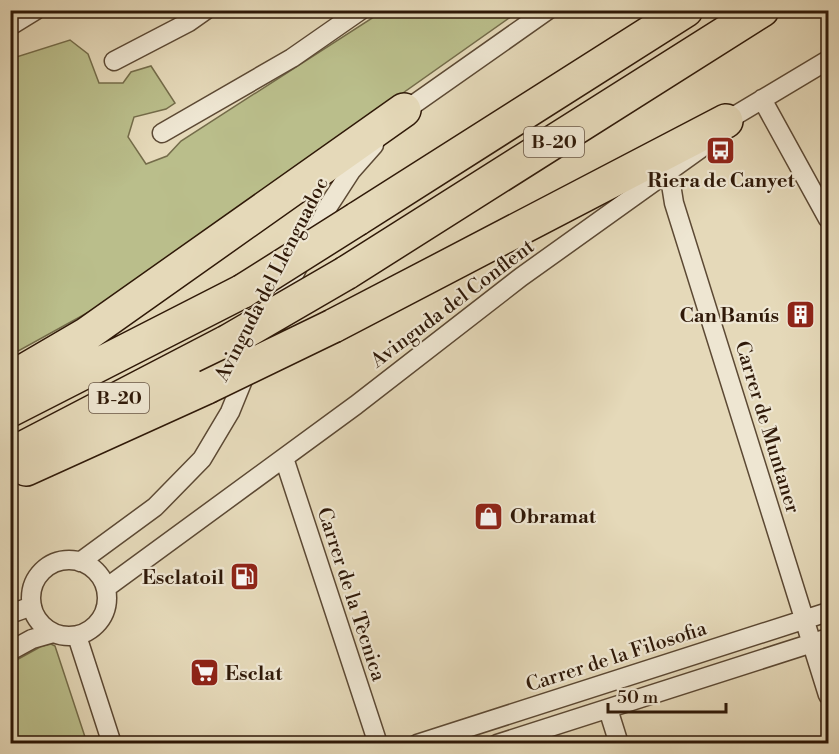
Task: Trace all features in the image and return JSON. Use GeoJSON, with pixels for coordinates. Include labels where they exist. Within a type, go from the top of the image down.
{"type":"FeatureCollection","features":[{"type":"Feature","properties":{"kind":"highway","name":"B-20"},"geometry":{"type":"LineString","coordinates":[[10,410],[243,291],[686,10]]}},
{"type":"Feature","properties":{"kind":"highway","name":"B-20"},"geometry":{"type":"LineString","coordinates":[[10,455],[227,342],[346,273],[762,11]]}},
{"type":"Feature","properties":{"kind":"highway"},"geometry":{"type":"LineString","coordinates":[[10,379],[87,333],[404,110]]}},
{"type":"Feature","properties":{"kind":"highway"},"geometry":{"type":"LineString","coordinates":[[10,475],[207,387],[333,326],[726,121]]}},
{"type":"Feature","properties":{"kind":"street"},"geometry":{"type":"LineString","coordinates":[[10,26],[36,10]]}},
{"type":"Feature","properties":{"kind":"street"},"geometry":{"type":"LineString","coordinates":[[114,61],[189,22],[206,10]]}},
{"type":"Feature","properties":{"kind":"street"},"geometry":{"type":"LineString","coordinates":[[162,133],[292,58],[361,10]]}},
{"type":"Feature","properties":{"kind":"street","name":"Avinguda del Llenguadoc"},"geometry":{"type":"LineString","coordinates":[[80,562],[155,507],[202,459],[230,412],[252,358],[329,205],[351,171],[404,110],[548,10]]}},
{"type":"Feature","properties":{"kind":"street","name":"Avinguda del Conflent"},"geometry":{"type":"LineString","coordinates":[[106,588],[284,458],[521,277],[702,148],[726,121],[828,60]]}},
{"type":"Feature","properties":{"kind":"street"},"geometry":{"type":"LineString","coordinates":[[762,99],[828,219]]}},
{"type":"Feature","properties":{"kind":"street","name":"Carrer de Muntaner"},"geometry":{"type":"LineString","coordinates":[[669,172],[675,203],[804,620],[820,640],[828,695]]}},
{"type":"Feature","properties":{"kind":"street","name":"Carrer de la Tècnica"},"geometry":{"type":"LineString","coordinates":[[284,458],[378,744]]}},
{"type":"Feature","properties":{"kind":"street"},"geometry":{"type":"LineString","coordinates":[[10,651],[32,639],[53,633],[77,636],[92,629],[102,617],[106,609],[106,588],[99,575],[80,562],[60,561],[43,571],[32,589],[32,606],[36,618],[53,633]]}},
{"type":"Feature","properties":{"kind":"street"},"geometry":{"type":"LineString","coordinates":[[10,614],[32,606]]}},
{"type":"Feature","properties":{"kind":"street","name":"Carrer de la Filosofia"},"geometry":{"type":"LineString","coordinates":[[417,744],[828,612]]}},
{"type":"Feature","properties":{"kind":"street"},"geometry":{"type":"LineString","coordinates":[[77,636],[112,744]]}},
{"type":"Feature","properties":{"kind":"street"},"geometry":{"type":"LineString","coordinates":[[497,744],[820,640]]}},
{"type":"Feature","properties":{"kind":"street"},"geometry":{"type":"LineString","coordinates":[[608,709],[619,744]]}},
{"type":"Feature","properties":{"kind":"green space"},"geometry":{"type":"Polygon","coordinates":[[[383,11],[519,11],[107,302],[11,355],[10,59],[70,40],[88,54],[99,83],[123,83],[131,72],[151,66],[175,103],[166,109],[134,117],[128,137],[146,164],[167,156],[181,141],[383,11]]]}},
{"type":"Feature","properties":{"kind":"green space"},"geometry":{"type":"Polygon","coordinates":[[[51,644],[55,646],[87,743],[11,743],[11,663],[40,647],[51,644]]]}},
{"type":"Feature","properties":{"kind":"place","name":"Riera de Canyet"},"geometry":{"type":"Point","coordinates":[721,150]}},
{"type":"Feature","properties":{"kind":"place","name":"Can Banús"},"geometry":{"type":"Point","coordinates":[800,315]}},
{"type":"Feature","properties":{"kind":"place","name":"Obramat"},"geometry":{"type":"Point","coordinates":[489,516]}},
{"type":"Feature","properties":{"kind":"place","name":"Esclatoil"},"geometry":{"type":"Point","coordinates":[245,577]}},
{"type":"Feature","properties":{"kind":"place","name":"Esclat"},"geometry":{"type":"Point","coordinates":[204,673]}}]}
